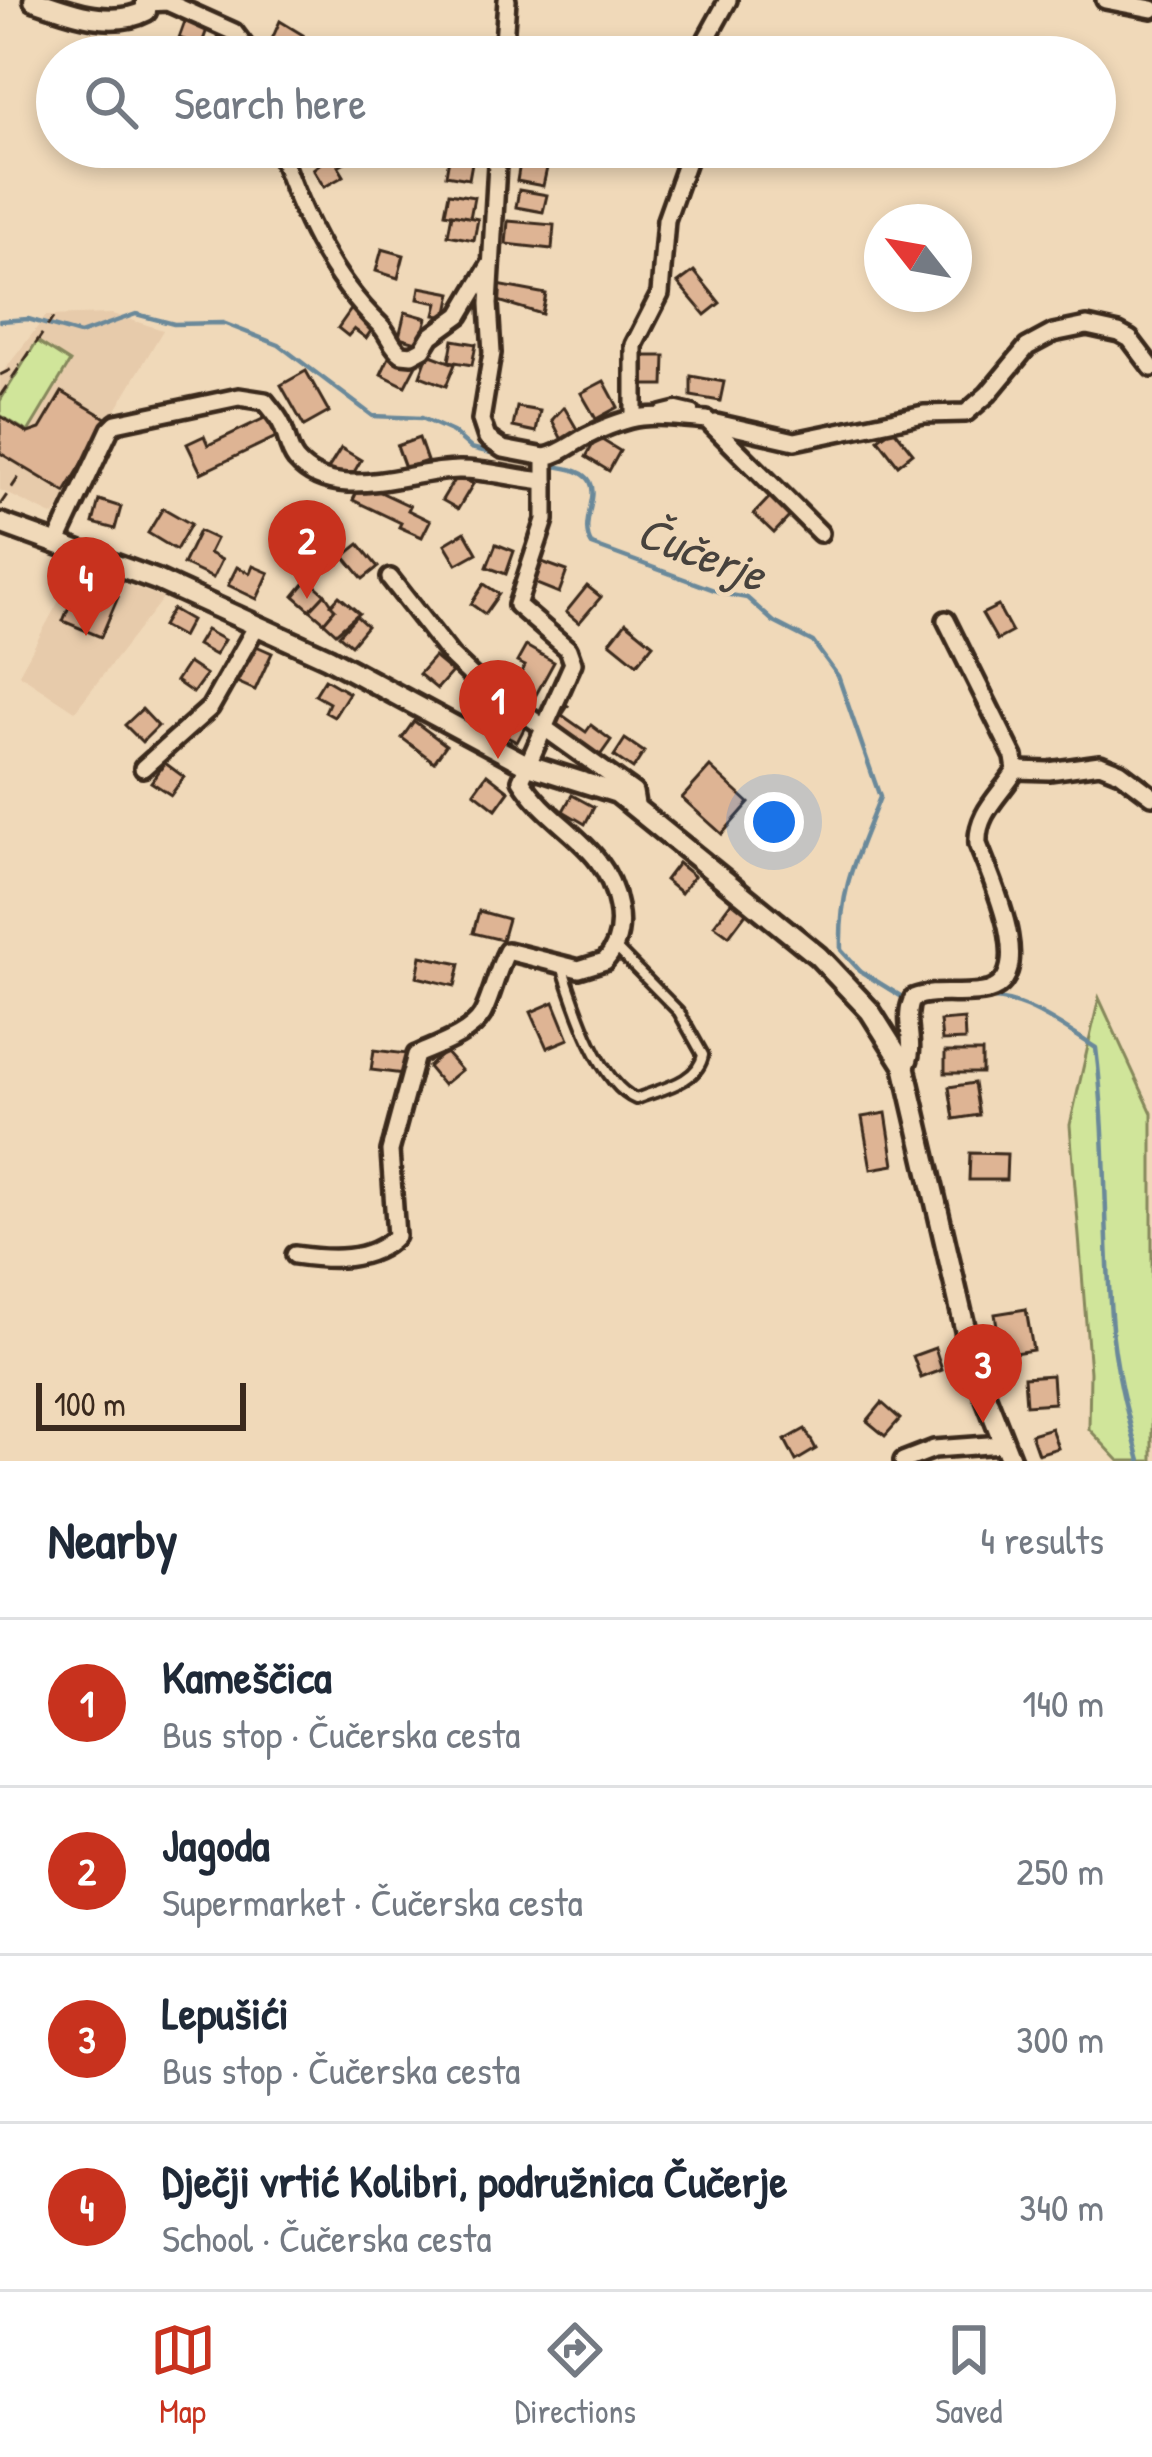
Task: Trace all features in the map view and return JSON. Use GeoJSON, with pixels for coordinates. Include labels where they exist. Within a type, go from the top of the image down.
{"type":"FeatureCollection","features":[{"type":"Feature","properties":{"kind":"street"},"geometry":{"type":"LineString","coordinates":[[34,0],[78,15],[111,19],[136,16],[157,1],[238,36]]}},
{"type":"Feature","properties":{"kind":"street"},"geometry":{"type":"LineString","coordinates":[[504,36],[507,0]]}},
{"type":"Feature","properties":{"kind":"street"},"geometry":{"type":"LineString","coordinates":[[707,36],[728,0]]}},
{"type":"Feature","properties":{"kind":"street"},"geometry":{"type":"LineString","coordinates":[[1105,0],[1152,9]]}},
{"type":"Feature","properties":{"kind":"street"},"geometry":{"type":"LineString","coordinates":[[285,168],[297,201],[340,280],[402,354],[423,349],[460,315],[490,263]]}},
{"type":"Feature","properties":{"kind":"street"},"geometry":{"type":"LineString","coordinates":[[497,168],[490,263],[492,353],[482,406],[483,430],[503,448],[545,467]]}},
{"type":"Feature","properties":{"kind":"street"},"geometry":{"type":"LineString","coordinates":[[634,415],[634,345],[660,294],[666,220],[685,168]]}},
{"type":"Feature","properties":{"kind":"street"},"geometry":{"type":"LineString","coordinates":[[56,542],[116,423],[238,397],[266,401],[281,423],[294,458],[347,483],[453,470],[545,467],[569,444],[634,415],[701,416],[795,441],[924,414],[966,412],[1028,347],[1053,333],[1087,326],[1130,339],[1152,368]]}},
{"type":"Feature","properties":{"kind":"street"},"geometry":{"type":"LineString","coordinates":[[701,416],[820,532]]}},
{"type":"Feature","properties":{"kind":"street"},"geometry":{"type":"LineString","coordinates":[[295,1255],[350,1258],[392,1242],[398,1226],[390,1151],[416,1054],[447,1042],[482,1017],[507,951],[579,969],[605,962],[615,947],[620,917],[610,875],[521,779],[573,663],[568,650],[517,605],[544,520],[545,467]]}},
{"type":"Feature","properties":{"kind":"street"},"geometry":{"type":"LineString","coordinates":[[0,523],[157,580],[328,658],[525,764],[617,793],[818,956],[870,1011],[905,1067],[974,1367],[1007,1452],[934,1449],[903,1461]]}},
{"type":"Feature","properties":{"kind":"street"},"geometry":{"type":"LineString","coordinates":[[390,578],[451,656],[498,697],[634,792],[636,804]]}},
{"type":"Feature","properties":{"kind":"street"},"geometry":{"type":"LineString","coordinates":[[905,1067],[911,1057],[907,1009],[913,998],[989,991],[1006,976],[1011,952],[977,832],[1016,770],[1014,757],[946,620]]}},
{"type":"Feature","properties":{"kind":"street"},"geometry":{"type":"LineString","coordinates":[[143,768],[210,707],[256,627]]}},
{"type":"Feature","properties":{"kind":"street"},"geometry":{"type":"LineString","coordinates":[[1016,770],[1100,764],[1120,772],[1152,796]]}},
{"type":"Feature","properties":{"kind":"lane"},"geometry":{"type":"LineString","coordinates":[[562,966],[591,1045],[623,1093],[636,1099],[693,1076],[703,1055],[695,1036],[679,1012],[615,947]]}},
{"type":"Feature","properties":{"kind":"path"},"geometry":{"type":"LineString","coordinates":[[0,396],[53,318]]}},
{"type":"Feature","properties":{"kind":"path"},"geometry":{"type":"LineString","coordinates":[[0,375],[20,365]]}},
{"type":"Feature","properties":{"kind":"path"},"geometry":{"type":"LineString","coordinates":[[0,506],[25,468]]}},
{"type":"Feature","properties":{"kind":"shaded area"},"geometry":{"type":"Polygon","coordinates":[[[112,314],[163,330],[54,516],[0,490],[0,376],[46,316],[112,314]]]}},
{"type":"Feature","properties":{"kind":"shaded area"},"geometry":{"type":"Polygon","coordinates":[[[78,566],[163,598],[75,711],[19,674],[78,566]]]}},
{"type":"Feature","properties":{"kind":"green space"},"geometry":{"type":"Polygon","coordinates":[[[37,341],[70,362],[28,432],[0,415],[0,401],[37,341]]]}},
{"type":"Feature","properties":{"kind":"green space"},"geometry":{"type":"Polygon","coordinates":[[[1099,998],[1152,1113],[1152,1461],[1119,1461],[1089,1429],[1090,1372],[1070,1125],[1099,998]]]}},
{"type":"Feature","properties":{"kind":"building"},"geometry":{"type":"Polygon","coordinates":[[[187,16],[209,24],[205,36],[180,36],[187,16]]]}},
{"type":"Feature","properties":{"kind":"building"},"geometry":{"type":"Polygon","coordinates":[[[280,21],[303,35],[302,36],[273,36],[280,21]]]}},
{"type":"Feature","properties":{"kind":"building"},"geometry":{"type":"Polygon","coordinates":[[[339,168],[344,176],[324,187],[313,169],[339,168]]]}},
{"type":"Feature","properties":{"kind":"building"},"geometry":{"type":"Polygon","coordinates":[[[447,168],[471,168],[469,179],[446,175],[447,168]]]}},
{"type":"Feature","properties":{"kind":"building"},"geometry":{"type":"Polygon","coordinates":[[[519,168],[547,168],[543,186],[517,181],[519,168]]]}},
{"type":"Feature","properties":{"kind":"building"},"geometry":{"type":"Polygon","coordinates":[[[519,190],[547,195],[543,212],[516,207],[519,190]]]}},
{"type":"Feature","properties":{"kind":"building"},"geometry":{"type":"Polygon","coordinates":[[[449,193],[474,197],[470,218],[445,213],[449,193]]]}},
{"type":"Feature","properties":{"kind":"building"},"geometry":{"type":"Polygon","coordinates":[[[452,214],[478,219],[474,240],[448,235],[452,214]]]}},
{"type":"Feature","properties":{"kind":"building"},"geometry":{"type":"Polygon","coordinates":[[[508,221],[554,225],[552,249],[506,244],[508,221]]]}},
{"type":"Feature","properties":{"kind":"building"},"geometry":{"type":"Polygon","coordinates":[[[382,249],[404,255],[398,278],[376,271],[382,249]]]}},
{"type":"Feature","properties":{"kind":"building"},"geometry":{"type":"Polygon","coordinates":[[[694,271],[720,303],[705,315],[678,283],[694,271]]]}},
{"type":"Feature","properties":{"kind":"building"},"geometry":{"type":"Polygon","coordinates":[[[498,285],[546,294],[542,314],[495,300],[498,285]]]}},
{"type":"Feature","properties":{"kind":"building"},"geometry":{"type":"Polygon","coordinates":[[[420,287],[452,293],[447,317],[435,315],[438,303],[418,299],[420,287]]]}},
{"type":"Feature","properties":{"kind":"building"},"geometry":{"type":"Polygon","coordinates":[[[352,308],[375,325],[366,338],[354,329],[348,336],[338,328],[352,308]]]}},
{"type":"Feature","properties":{"kind":"building"},"geometry":{"type":"Polygon","coordinates":[[[405,312],[427,318],[420,343],[399,337],[405,312]]]}},
{"type":"Feature","properties":{"kind":"building"},"geometry":{"type":"Polygon","coordinates":[[[453,340],[476,344],[472,365],[449,361],[453,340]]]}},
{"type":"Feature","properties":{"kind":"building"},"geometry":{"type":"Polygon","coordinates":[[[391,353],[416,365],[405,386],[381,374],[391,353]]]}},
{"type":"Feature","properties":{"kind":"building"},"geometry":{"type":"Polygon","coordinates":[[[428,354],[455,364],[446,386],[420,376],[428,354]]]}},
{"type":"Feature","properties":{"kind":"building"},"geometry":{"type":"Polygon","coordinates":[[[644,356],[665,356],[664,385],[644,385],[644,356]]]}},
{"type":"Feature","properties":{"kind":"building"},"geometry":{"type":"Polygon","coordinates":[[[306,371],[329,412],[304,426],[281,385],[306,371]]]}},
{"type":"Feature","properties":{"kind":"building"},"geometry":{"type":"Polygon","coordinates":[[[691,376],[724,382],[720,401],[691,396],[691,376]]]}},
{"type":"Feature","properties":{"kind":"building"},"geometry":{"type":"Polygon","coordinates":[[[604,381],[618,407],[596,419],[581,393],[604,381]]]}},
{"type":"Feature","properties":{"kind":"building"},"geometry":{"type":"Polygon","coordinates":[[[62,392],[109,420],[65,492],[0,453],[0,416],[28,433],[40,429],[62,392]]]}},
{"type":"Feature","properties":{"kind":"building"},"geometry":{"type":"Polygon","coordinates":[[[517,407],[540,411],[536,432],[513,427],[517,407]]]}},
{"type":"Feature","properties":{"kind":"building"},"geometry":{"type":"Polygon","coordinates":[[[564,407],[578,431],[562,440],[552,420],[564,407]]]}},
{"type":"Feature","properties":{"kind":"building"},"geometry":{"type":"Polygon","coordinates":[[[269,416],[278,436],[201,473],[187,444],[204,436],[208,445],[269,416]]]}},
{"type":"Feature","properties":{"kind":"building"},"geometry":{"type":"Polygon","coordinates":[[[893,428],[913,453],[898,465],[878,439],[893,428]]]}},
{"type":"Feature","properties":{"kind":"building"},"geometry":{"type":"Polygon","coordinates":[[[597,437],[620,451],[609,471],[586,457],[597,437]]]}},
{"type":"Feature","properties":{"kind":"building"},"geometry":{"type":"Polygon","coordinates":[[[419,438],[427,461],[405,468],[397,446],[419,438]]]}},
{"type":"Feature","properties":{"kind":"building"},"geometry":{"type":"Polygon","coordinates":[[[341,448],[361,460],[349,481],[328,469],[341,448]]]}},
{"type":"Feature","properties":{"kind":"building"},"geometry":{"type":"Polygon","coordinates":[[[457,475],[473,484],[458,509],[442,500],[457,475]]]}},
{"type":"Feature","properties":{"kind":"building"},"geometry":{"type":"Polygon","coordinates":[[[361,483],[430,521],[422,537],[353,500],[361,483]]]}},
{"type":"Feature","properties":{"kind":"building"},"geometry":{"type":"Polygon","coordinates":[[[770,497],[790,516],[774,533],[754,514],[770,497]]]}},
{"type":"Feature","properties":{"kind":"building"},"geometry":{"type":"Polygon","coordinates":[[[99,500],[121,507],[115,529],[93,523],[99,500]]]}},
{"type":"Feature","properties":{"kind":"building"},"geometry":{"type":"Polygon","coordinates":[[[163,508],[191,524],[176,550],[148,533],[163,508]]]}},
{"type":"Feature","properties":{"kind":"building"},"geometry":{"type":"Polygon","coordinates":[[[199,531],[216,539],[209,553],[222,560],[213,578],[183,564],[199,531]]]}},
{"type":"Feature","properties":{"kind":"building"},"geometry":{"type":"Polygon","coordinates":[[[465,532],[477,553],[457,564],[445,544],[465,532]]]}},
{"type":"Feature","properties":{"kind":"building"},"geometry":{"type":"Polygon","coordinates":[[[359,544],[378,567],[363,579],[344,556],[359,544]]]}},
{"type":"Feature","properties":{"kind":"building"},"geometry":{"type":"Polygon","coordinates":[[[496,544],[514,551],[506,574],[487,567],[496,544]]]}},
{"type":"Feature","properties":{"kind":"building"},"geometry":{"type":"Polygon","coordinates":[[[542,562],[567,571],[559,593],[534,583],[542,562]]]}},
{"type":"Feature","properties":{"kind":"building"},"geometry":{"type":"Polygon","coordinates":[[[253,566],[269,573],[257,599],[228,585],[237,567],[250,573],[253,566]]]}},
{"type":"Feature","properties":{"kind":"building"},"geometry":{"type":"Polygon","coordinates":[[[308,579],[325,594],[310,610],[294,596],[308,579]]]}},
{"type":"Feature","properties":{"kind":"building"},"geometry":{"type":"Polygon","coordinates":[[[80,581],[118,597],[101,637],[63,621],[80,581]]]}},
{"type":"Feature","properties":{"kind":"building"},"geometry":{"type":"Polygon","coordinates":[[[484,584],[499,594],[485,614],[471,604],[484,584]]]}},
{"type":"Feature","properties":{"kind":"building"},"geometry":{"type":"Polygon","coordinates":[[[587,586],[601,597],[579,623],[566,612],[587,586]]]}},
{"type":"Feature","properties":{"kind":"building"},"geometry":{"type":"Polygon","coordinates":[[[325,594],[335,609],[324,622],[310,610],[325,594]]]}},
{"type":"Feature","properties":{"kind":"building"},"geometry":{"type":"Polygon","coordinates":[[[339,596],[359,613],[336,633],[324,622],[339,596]]]}},
{"type":"Feature","properties":{"kind":"building"},"geometry":{"type":"Polygon","coordinates":[[[998,606],[1012,632],[997,640],[982,614],[998,606]]]}},
{"type":"Feature","properties":{"kind":"building"},"geometry":{"type":"Polygon","coordinates":[[[172,609],[191,620],[182,637],[162,626],[172,609]]]}},
{"type":"Feature","properties":{"kind":"building"},"geometry":{"type":"Polygon","coordinates":[[[356,616],[367,626],[351,645],[339,635],[356,616]]]}},
{"type":"Feature","properties":{"kind":"building"},"geometry":{"type":"Polygon","coordinates":[[[626,622],[653,644],[637,664],[610,642],[626,622]]]}},
{"type":"Feature","properties":{"kind":"building"},"geometry":{"type":"Polygon","coordinates":[[[206,630],[224,640],[215,655],[197,645],[206,630]]]}},
{"type":"Feature","properties":{"kind":"building"},"geometry":{"type":"Polygon","coordinates":[[[254,645],[272,653],[255,690],[237,682],[254,645]]]}},
{"type":"Feature","properties":{"kind":"building"},"geometry":{"type":"Polygon","coordinates":[[[526,646],[554,662],[527,711],[506,700],[525,666],[517,662],[526,646]]]}},
{"type":"Feature","properties":{"kind":"building"},"geometry":{"type":"Polygon","coordinates":[[[434,657],[452,672],[437,689],[419,674],[434,657]]]}},
{"type":"Feature","properties":{"kind":"building"},"geometry":{"type":"Polygon","coordinates":[[[188,663],[206,675],[193,693],[176,681],[188,663]]]}},
{"type":"Feature","properties":{"kind":"building"},"geometry":{"type":"Polygon","coordinates":[[[325,679],[349,693],[334,717],[325,712],[329,703],[315,695],[325,679]]]}},
{"type":"Feature","properties":{"kind":"building"},"geometry":{"type":"Polygon","coordinates":[[[475,695],[527,723],[517,742],[465,715],[475,695]]]}},
{"type":"Feature","properties":{"kind":"building"},"geometry":{"type":"Polygon","coordinates":[[[562,702],[568,706],[562,715],[586,732],[591,725],[611,740],[599,757],[548,721],[562,702]]]}},
{"type":"Feature","properties":{"kind":"building"},"geometry":{"type":"Polygon","coordinates":[[[142,709],[158,726],[142,742],[125,725],[142,709]]]}},
{"type":"Feature","properties":{"kind":"building"},"geometry":{"type":"Polygon","coordinates":[[[414,721],[446,745],[434,762],[402,738],[414,721]]]}},
{"type":"Feature","properties":{"kind":"building"},"geometry":{"type":"Polygon","coordinates":[[[625,739],[644,752],[633,769],[614,756],[625,739]]]}},
{"type":"Feature","properties":{"kind":"building"},"geometry":{"type":"Polygon","coordinates":[[[165,763],[184,777],[171,795],[151,782],[165,763]]]}},
{"type":"Feature","properties":{"kind":"building"},"geometry":{"type":"Polygon","coordinates":[[[710,767],[749,803],[722,834],[682,798],[710,767]]]}},
{"type":"Feature","properties":{"kind":"building"},"geometry":{"type":"Polygon","coordinates":[[[487,774],[509,791],[496,809],[474,792],[487,774]]]}},
{"type":"Feature","properties":{"kind":"building"},"geometry":{"type":"Polygon","coordinates":[[[572,795],[594,807],[585,824],[563,811],[572,795]]]}},
{"type":"Feature","properties":{"kind":"building"},"geometry":{"type":"Polygon","coordinates":[[[678,863],[694,876],[681,893],[665,880],[678,863]]]}},
{"type":"Feature","properties":{"kind":"building"},"geometry":{"type":"Polygon","coordinates":[[[732,901],[747,912],[729,936],[714,925],[732,901]]]}},
{"type":"Feature","properties":{"kind":"building"},"geometry":{"type":"Polygon","coordinates":[[[479,911],[508,919],[502,940],[473,933],[479,911]]]}},
{"type":"Feature","properties":{"kind":"building"},"geometry":{"type":"Polygon","coordinates":[[[421,956],[460,964],[455,986],[417,977],[421,956]]]}},
{"type":"Feature","properties":{"kind":"building"},"geometry":{"type":"Polygon","coordinates":[[[554,1002],[569,1039],[547,1048],[531,1012],[554,1002]]]}},
{"type":"Feature","properties":{"kind":"building"},"geometry":{"type":"Polygon","coordinates":[[[964,1019],[965,1040],[942,1041],[940,1021],[964,1019]]]}},
{"type":"Feature","properties":{"kind":"building"},"geometry":{"type":"Polygon","coordinates":[[[374,1050],[407,1054],[404,1074],[371,1070],[374,1050]]]}},
{"type":"Feature","properties":{"kind":"building"},"geometry":{"type":"Polygon","coordinates":[[[445,1052],[461,1070],[443,1085],[428,1067],[445,1052]]]}},
{"type":"Feature","properties":{"kind":"building"},"geometry":{"type":"Polygon","coordinates":[[[945,1052],[982,1052],[982,1073],[945,1073],[945,1052]]]}},
{"type":"Feature","properties":{"kind":"building"},"geometry":{"type":"Polygon","coordinates":[[[974,1083],[979,1115],[954,1119],[949,1087],[974,1083]]]}},
{"type":"Feature","properties":{"kind":"building"},"geometry":{"type":"Polygon","coordinates":[[[886,1113],[894,1165],[871,1169],[862,1117],[886,1113]]]}},
{"type":"Feature","properties":{"kind":"building"},"geometry":{"type":"Polygon","coordinates":[[[970,1153],[1007,1154],[1006,1180],[969,1180],[970,1153]]]}},
{"type":"Feature","properties":{"kind":"building"},"geometry":{"type":"Polygon","coordinates":[[[1026,1309],[1033,1350],[1002,1355],[995,1314],[1026,1309]]]}},
{"type":"Feature","properties":{"kind":"building"},"geometry":{"type":"Polygon","coordinates":[[[935,1348],[942,1370],[921,1378],[913,1356],[935,1348]]]}},
{"type":"Feature","properties":{"kind":"building"},"geometry":{"type":"Polygon","coordinates":[[[1052,1375],[1054,1403],[1026,1405],[1024,1377],[1052,1375]]]}},
{"type":"Feature","properties":{"kind":"building"},"geometry":{"type":"Polygon","coordinates":[[[882,1403],[900,1419],[885,1436],[867,1421],[882,1403]]]}},
{"type":"Feature","properties":{"kind":"building"},"geometry":{"type":"Polygon","coordinates":[[[1051,1428],[1058,1448],[1038,1454],[1031,1434],[1051,1428]]]}},
{"type":"Feature","properties":{"kind":"building"},"geometry":{"type":"Polygon","coordinates":[[[805,1429],[816,1449],[796,1461],[785,1440],[805,1429]]]}},
{"type":"Feature","properties":{"kind":"waterway","name":"Čučerje"},"geometry":{"type":"LineString","coordinates":[[0,321],[28,319],[80,334],[136,314],[174,324],[223,323],[279,345],[373,416],[422,418],[453,432],[471,448],[540,465]]}},
{"type":"Feature","properties":{"kind":"waterway","name":"Čučerje"},"geometry":{"type":"LineString","coordinates":[[552,466],[574,470],[592,486],[588,521],[592,545],[747,598],[774,622],[813,642],[838,676],[880,797],[847,888],[841,950],[860,971],[907,1000]]}},
{"type":"Feature","properties":{"kind":"waterway","name":"Čučerje"},"geometry":{"type":"LineString","coordinates":[[983,999],[1027,1007],[1096,1048],[1113,1334],[1140,1461]]}},
{"type":"Feature","properties":{"kind":"waterway","name":"Čučerje"},"geometry":{"type":"LineString","coordinates":[[917,1004],[971,1000]]}},
{"type":"Feature","properties":{"kind":"place","name":"Jagoda"},"geometry":{"type":"Point","coordinates":[307,599]}},
{"type":"Feature","properties":{"kind":"place","name":"Dječji vrtić Kolibri, podružnica Čučerje"},"geometry":{"type":"Point","coordinates":[86,636]}},
{"type":"Feature","properties":{"kind":"place","name":"Kameščica"},"geometry":{"type":"Point","coordinates":[498,759]}},
{"type":"Feature","properties":{"kind":"place","name":"Lepušići"},"geometry":{"type":"Point","coordinates":[983,1423]}}]}
